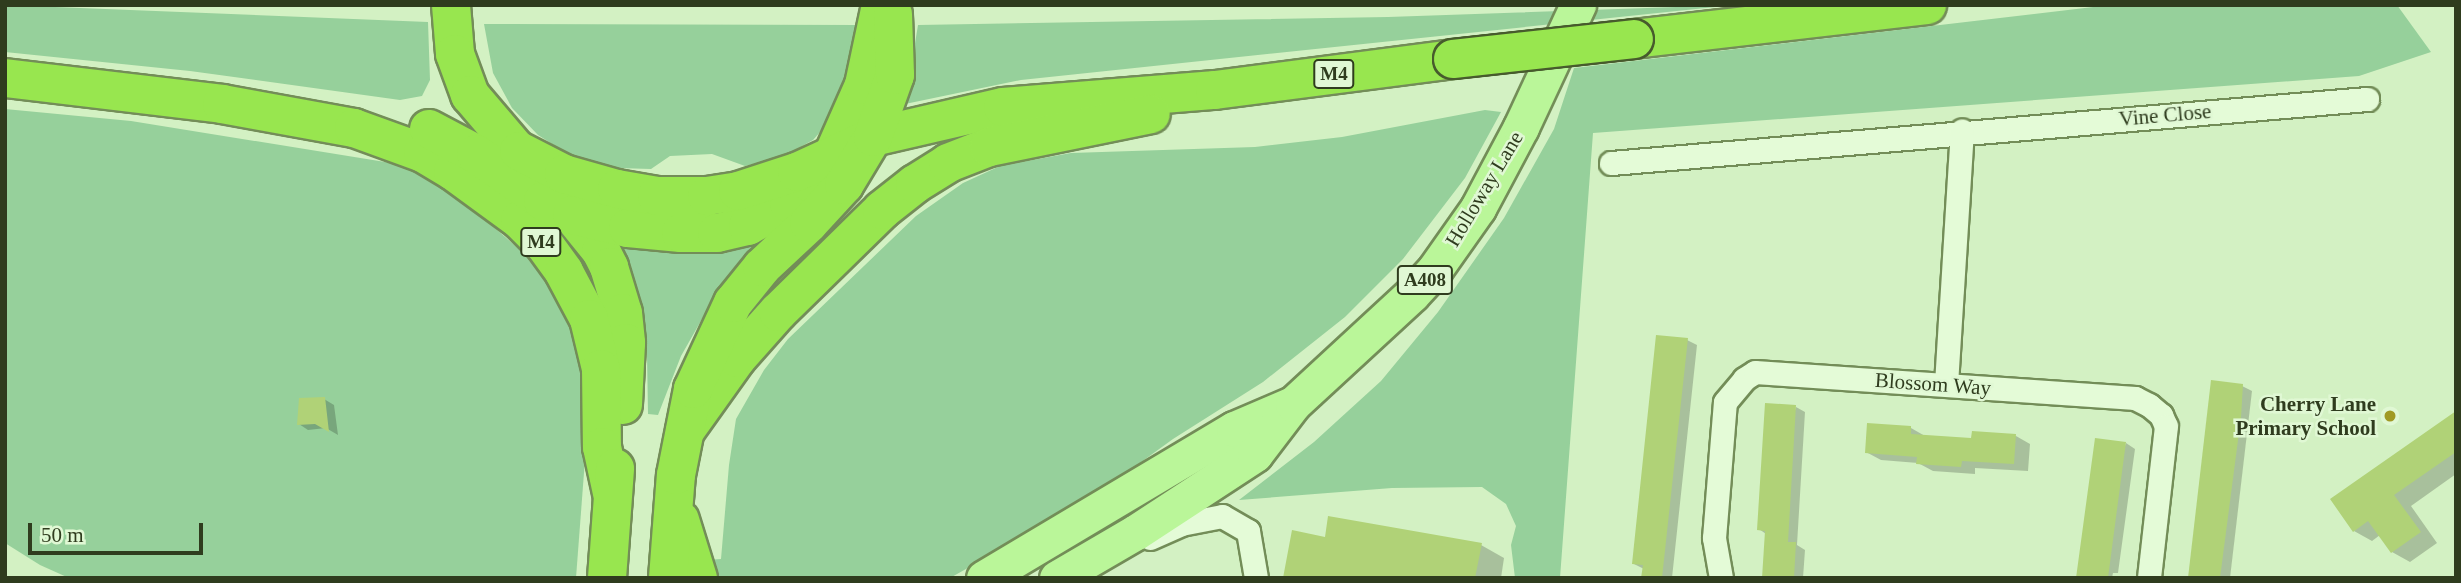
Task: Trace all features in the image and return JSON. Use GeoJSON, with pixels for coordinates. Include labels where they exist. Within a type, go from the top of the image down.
{"type":"FeatureCollection","features":[{"type":"Feature","properties":{"kind":"highway","name":"M4"},"geometry":{"type":"LineString","coordinates":[[451,5],[454,54],[461,78],[481,112],[519,151],[601,251],[616,285],[623,313],[624,400],[602,568]]}},
{"type":"Feature","properties":{"kind":"highway","name":"M4"},"geometry":{"type":"LineString","coordinates":[[222,104],[311,98],[374,109],[454,141],[534,195],[572,215],[628,228],[717,233],[748,226],[789,203],[810,183],[834,153],[864,85],[881,5]]}},
{"type":"Feature","properties":{"kind":"highway","name":"M4"},"geometry":{"type":"LineString","coordinates":[[668,578],[674,494],[693,389],[733,303],[762,267],[844,185],[873,137],[895,75],[897,47],[891,5]]}},
{"type":"Feature","properties":{"kind":"highway","name":"M4"},"geometry":{"type":"LineString","coordinates":[[519,151],[564,174],[617,189],[683,197],[737,191],[761,185],[797,172],[873,137],[1003,107],[1215,90],[1453,59],[1927,5]]}},
{"type":"Feature","properties":{"kind":"highway","name":"M4"},"geometry":{"type":"LineString","coordinates":[[5,78],[222,104],[354,128],[423,153],[453,171],[520,220],[557,263],[590,319],[601,369],[602,447],[612,494]]}},
{"type":"Feature","properties":{"kind":"highway","name":"M4"},"geometry":{"type":"LineString","coordinates":[[685,431],[737,358],[778,312],[862,229],[915,184],[947,163],[989,147],[1144,117],[1215,90]]}},
{"type":"Feature","properties":{"kind":"highway","name":"M4"},"geometry":{"type":"LineString","coordinates":[[674,494],[687,549],[698,578]]}},
{"type":"Feature","properties":{"kind":"main road","name":"Holloway Lane"},"geometry":{"type":"LineString","coordinates":[[1059,578],[1136,532],[1255,454],[1293,404],[1386,320],[1443,258],[1478,208],[1500,168],[1578,5]]}},
{"type":"Feature","properties":{"kind":"main road","name":"Holloway Lane"},"geometry":{"type":"LineString","coordinates":[[984,578],[1234,429],[1293,404]]}},
{"type":"Feature","properties":{"kind":"street","name":"Vine Close"},"geometry":{"type":"LineString","coordinates":[[1611,163],[1962,131],[2367,99]]}},
{"type":"Feature","properties":{"kind":"street"},"geometry":{"type":"LineString","coordinates":[[1946,384],[1962,131]]}},
{"type":"Feature","properties":{"kind":"street","name":"Blossom Way"},"geometry":{"type":"LineString","coordinates":[[1721,578],[1714,538],[1725,402],[1744,379],[1755,372],[2134,398],[2161,415],[2165,426],[2149,578]]}},
{"type":"Feature","properties":{"kind":"street"},"geometry":{"type":"LineString","coordinates":[[1059,578],[1181,524],[1222,516],[1248,531],[1256,578]]}},
{"type":"Feature","properties":{"kind":"green space"},"geometry":{"type":"Polygon","coordinates":[[[5,5],[428,22],[430,80],[422,96],[400,100],[190,71],[5,52],[5,5]]]}},
{"type":"Feature","properties":{"kind":"green space"},"geometry":{"type":"Polygon","coordinates":[[[1734,5],[1021,80],[905,104],[918,25],[1388,17],[1734,5]]]}},
{"type":"Feature","properties":{"kind":"green space"},"geometry":{"type":"Polygon","coordinates":[[[2110,5],[2397,5],[2431,52],[2359,76],[1593,133],[1560,578],[1515,578],[1511,545],[1516,526],[1506,504],[1482,487],[1392,488],[1239,500],[1314,442],[1381,381],[1438,312],[1504,218],[1554,129],[1574,68],[2110,5]]]}},
{"type":"Feature","properties":{"kind":"green space"},"geometry":{"type":"Polygon","coordinates":[[[484,24],[858,25],[853,55],[837,113],[813,140],[782,157],[745,166],[712,154],[670,156],[651,169],[617,168],[568,154],[538,135],[512,108],[493,73],[484,24]]]}},
{"type":"Feature","properties":{"kind":"green space"},"geometry":{"type":"Polygon","coordinates":[[[5,109],[131,121],[416,167],[445,184],[554,280],[584,358],[588,420],[576,578],[69,578],[40,565],[5,543],[5,109]]]}},
{"type":"Feature","properties":{"kind":"green space"},"geometry":{"type":"Polygon","coordinates":[[[1485,110],[1501,112],[1465,178],[1403,259],[1345,317],[1263,382],[1173,439],[1093,497],[950,578],[709,578],[707,560],[721,559],[736,419],[764,370],[788,339],[916,216],[963,183],[1000,166],[1071,153],[1255,147],[1342,137],[1485,110]]]}},
{"type":"Feature","properties":{"kind":"green space"},"geometry":{"type":"Polygon","coordinates":[[[609,243],[719,249],[755,244],[753,256],[724,287],[681,356],[658,415],[648,414],[647,355],[641,316],[609,243]]]}},
{"type":"Feature","properties":{"kind":"building"},"geometry":{"type":"Polygon","coordinates":[[[1656,335],[1688,338],[1662,578],[1641,578],[1643,565],[1632,564],[1656,335]]]}},
{"type":"Feature","properties":{"kind":"building"},"geometry":{"type":"Polygon","coordinates":[[[2211,380],[2243,384],[2241,417],[2220,578],[2188,578],[2211,380]]]}},
{"type":"Feature","properties":{"kind":"building"},"geometry":{"type":"Polygon","coordinates":[[[325,397],[329,432],[315,424],[297,425],[299,398],[325,397]]]}},
{"type":"Feature","properties":{"kind":"building"},"geometry":{"type":"Polygon","coordinates":[[[1765,403],[1796,405],[1788,542],[1796,542],[1794,578],[1762,578],[1765,531],[1757,530],[1765,403]]]}},
{"type":"Feature","properties":{"kind":"building"},"geometry":{"type":"Polygon","coordinates":[[[2456,411],[2456,452],[2394,495],[2421,532],[2391,553],[2368,521],[2353,532],[2330,499],[2456,411]]]}},
{"type":"Feature","properties":{"kind":"building"},"geometry":{"type":"Polygon","coordinates":[[[1867,423],[1911,426],[1911,434],[1971,438],[1972,431],[2016,434],[2014,464],[1962,461],[1961,467],[1916,464],[1917,457],[1865,453],[1867,423]]]}},
{"type":"Feature","properties":{"kind":"building"},"geometry":{"type":"Polygon","coordinates":[[[2095,438],[2126,442],[2108,578],[2076,578],[2095,438]]]}},
{"type":"Feature","properties":{"kind":"building"},"geometry":{"type":"Polygon","coordinates":[[[1328,516],[1482,543],[1475,578],[1283,578],[1292,530],[1325,537],[1328,516]]]}},
{"type":"Feature","properties":{"kind":"place","name":"Cherry Lane Primary School"},"geometry":{"type":"Point","coordinates":[2390,416]}}]}
